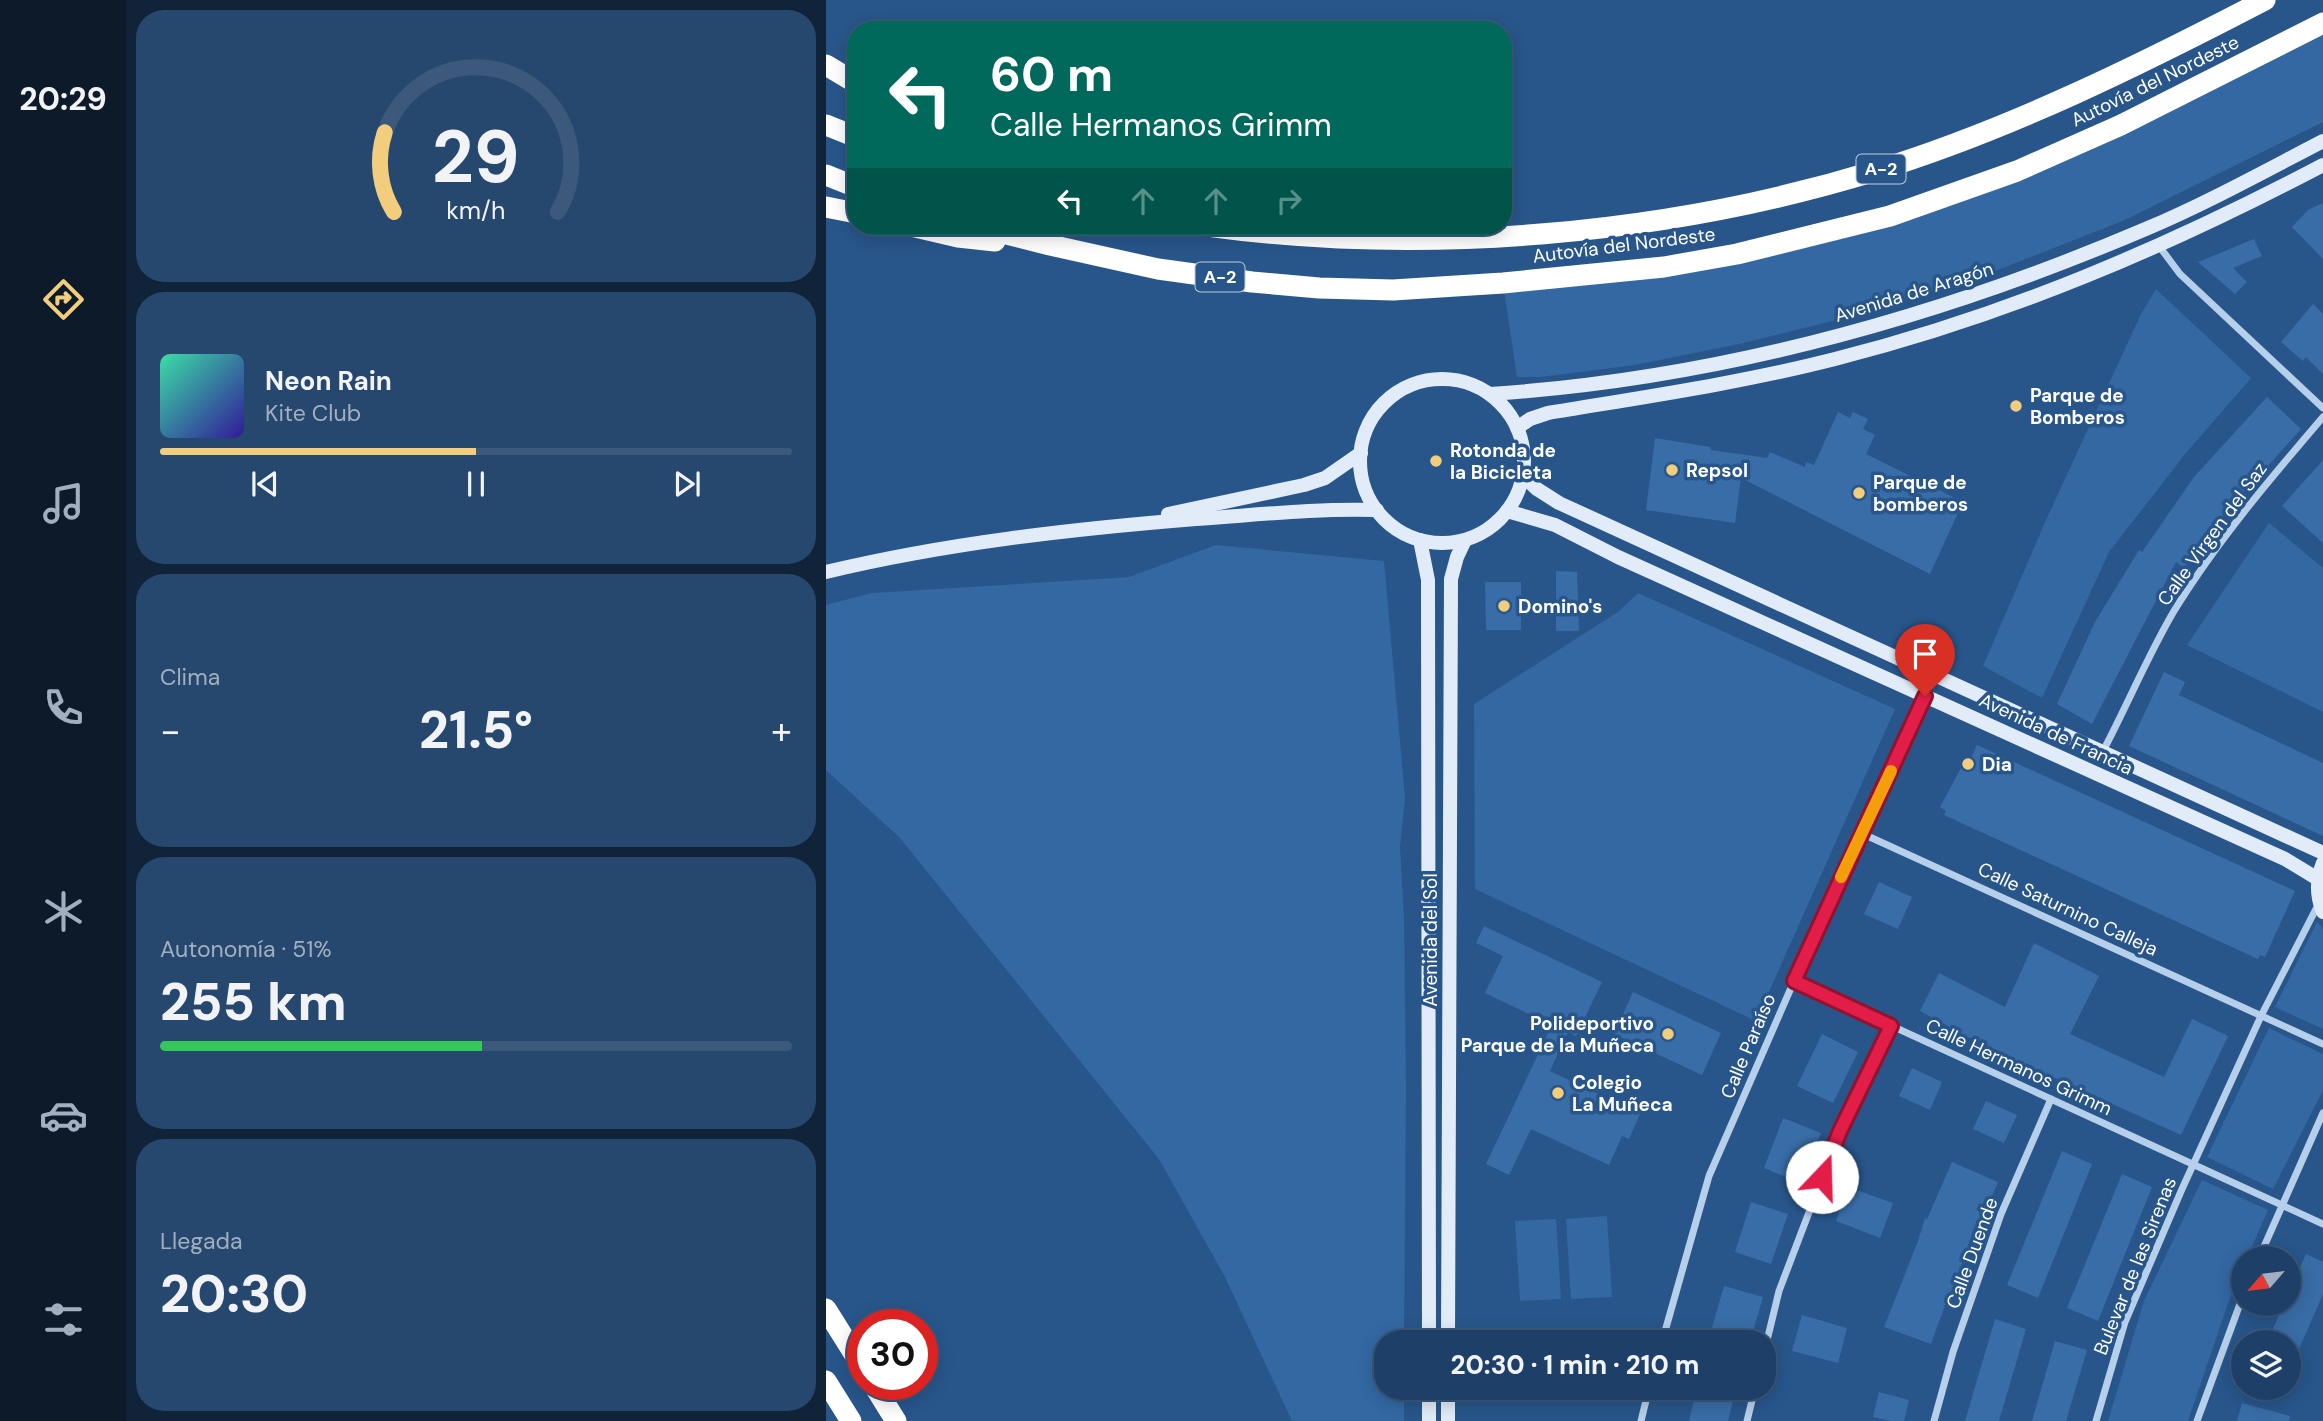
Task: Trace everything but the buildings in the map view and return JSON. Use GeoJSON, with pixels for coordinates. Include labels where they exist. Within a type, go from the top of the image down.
{"type":"FeatureCollection","features":[{"type":"Feature","properties":{"kind":"highway","name":"Autovía del Nordeste"},"geometry":{"type":"LineString","coordinates":[[1512,235],[1601,228],[1728,207],[1875,171],[1937,150],[2047,106],[2200,34],[2265,0]]}},
{"type":"Feature","properties":{"kind":"highway","name":"Autovía del Nordeste"},"geometry":{"type":"LineString","coordinates":[[1011,235],[1158,269],[1319,288],[1393,290],[1503,283],[1676,265],[1737,254],[1890,216],[2017,172],[2121,125],[2323,23]]}},
{"type":"Feature","properties":{"kind":"highway"},"geometry":{"type":"LineString","coordinates":[[826,65],[847,78]]}},
{"type":"Feature","properties":{"kind":"highway"},"geometry":{"type":"LineString","coordinates":[[826,125],[847,133]]}},
{"type":"Feature","properties":{"kind":"highway"},"geometry":{"type":"LineString","coordinates":[[826,175],[847,183]]}},
{"type":"Feature","properties":{"kind":"highway"},"geometry":{"type":"LineString","coordinates":[[826,207],[847,211]]}},
{"type":"Feature","properties":{"kind":"highway"},"geometry":{"type":"LineString","coordinates":[[949,235],[1050,245]]}},
{"type":"Feature","properties":{"kind":"highway","name":"Autovía del Nordeste"},"geometry":{"type":"LineString","coordinates":[[1315,235],[1412,238],[1510,235]]}},
{"type":"Feature","properties":{"kind":"highway"},"geometry":{"type":"LineString","coordinates":[[1394,235],[1412,238]]}},
{"type":"Feature","properties":{"kind":"highway"},"geometry":{"type":"LineString","coordinates":[[826,1309],[847,1342]]}},
{"type":"Feature","properties":{"kind":"highway"},"geometry":{"type":"LineString","coordinates":[[826,1381],[851,1421]]}},
{"type":"Feature","properties":{"kind":"highway"},"geometry":{"type":"LineString","coordinates":[[883,1400],[896,1421]]}},
{"type":"Feature","properties":{"kind":"street","name":"Avenida de Aragón"},"geometry":{"type":"LineString","coordinates":[[1490,394],[1631,378],[1741,359],[1919,312],[2043,271],[2150,227],[2323,141]]}},
{"type":"Feature","properties":{"kind":"street"},"geometry":{"type":"LineString","coordinates":[[1517,428],[1530,419],[1548,413],[1745,379],[1912,338],[2052,291],[2159,246],[2323,166]]}},
{"type":"Feature","properties":{"kind":"street"},"geometry":{"type":"LineString","coordinates":[[2159,246],[2180,274],[2323,408]]}},
{"type":"Feature","properties":{"kind":"street"},"geometry":{"type":"LineString","coordinates":[[1436,379],[1464,382],[1490,394],[1506,409],[1517,428],[1524,452],[1523,476],[1517,494],[1507,511],[1481,534],[1465,540],[1442,543],[1420,540],[1389,523],[1368,496],[1363,480],[1361,453],[1368,426],[1385,402],[1408,386],[1436,379]]}},
{"type":"Feature","properties":{"kind":"street","name":"Calle Virgen del Saz"},"geometry":{"type":"LineString","coordinates":[[2102,753],[2149,658],[2195,579],[2249,504],[2323,417]]}},
{"type":"Feature","properties":{"kind":"street"},"geometry":{"type":"LineString","coordinates":[[1108,526],[1304,485],[1325,478],[1361,453]]}},
{"type":"Feature","properties":{"kind":"street","name":"Avenida de Francia"},"geometry":{"type":"LineString","coordinates":[[1523,476],[1559,503],[2323,853]]}},
{"type":"Feature","properties":{"kind":"street"},"geometry":{"type":"LineString","coordinates":[[826,572],[940,549],[1108,526],[1307,510],[1377,510]]}},
{"type":"Feature","properties":{"kind":"street","name":"Avenida de Francia"},"geometry":{"type":"LineString","coordinates":[[1507,511],[1555,525],[1618,557],[2285,859],[2318,879]]}},
{"type":"Feature","properties":{"kind":"street","name":"Avenida del Sol"},"geometry":{"type":"LineString","coordinates":[[1420,540],[1428,580],[1429,1330]]}},
{"type":"Feature","properties":{"kind":"street","name":"Avenida del Sol"},"geometry":{"type":"LineString","coordinates":[[1448,1330],[1451,579],[1465,540]]}},
{"type":"Feature","properties":{"kind":"street","name":"Calle Paraíso"},"geometry":{"type":"LineString","coordinates":[[1665,1330],[1709,1176],[1861,832],[1925,696]]}},
{"type":"Feature","properties":{"kind":"street","name":"Calle Saturnino Calleja"},"geometry":{"type":"LineString","coordinates":[[1861,832],[2261,1016]]}},
{"type":"Feature","properties":{"kind":"street"},"geometry":{"type":"LineString","coordinates":[[2321,907],[2318,879],[2323,863]]}},
{"type":"Feature","properties":{"kind":"street","name":"Bulevar de las Sirenas"},"geometry":{"type":"LineString","coordinates":[[2096,1421],[2125,1322],[2193,1164],[2261,1016],[2321,907]]}},
{"type":"Feature","properties":{"kind":"street","name":"Calle Hermanos Grimm"},"geometry":{"type":"LineString","coordinates":[[1794,981],[2193,1164]]}},
{"type":"Feature","properties":{"kind":"street"},"geometry":{"type":"LineString","coordinates":[[2261,1016],[2323,1044]]}},
{"type":"Feature","properties":{"kind":"street"},"geometry":{"type":"LineString","coordinates":[[1770,1330],[1779,1291],[1840,1131],[1891,1026]]}},
{"type":"Feature","properties":{"kind":"street","name":"Calle Duende"},"geometry":{"type":"LineString","coordinates":[[1934,1421],[1953,1352],[2001,1214],[2051,1099]]}},
{"type":"Feature","properties":{"kind":"street"},"geometry":{"type":"LineString","coordinates":[[2264,1246],[2323,1113]]}},
{"type":"Feature","properties":{"kind":"street","name":"Bulevar de las Sirenas"},"geometry":{"type":"LineString","coordinates":[[2193,1164],[2323,1224]]}},
{"type":"Feature","properties":{"kind":"street"},"geometry":{"type":"LineString","coordinates":[[2196,1421],[2235,1316]]}},
{"type":"Feature","properties":{"kind":"street"},"geometry":{"type":"LineString","coordinates":[[1429,1400],[1429,1421]]}},
{"type":"Feature","properties":{"kind":"street"},"geometry":{"type":"LineString","coordinates":[[1448,1400],[1448,1421]]}},
{"type":"Feature","properties":{"kind":"street"},"geometry":{"type":"LineString","coordinates":[[1641,1421],[1646,1400]]}},
{"type":"Feature","properties":{"kind":"street"},"geometry":{"type":"LineString","coordinates":[[1747,1421],[1752,1400]]}},
{"type":"Feature","properties":{"kind":"shaded area"},"geometry":{"type":"Polygon","coordinates":[[[2323,23],[2323,122],[2125,220],[1970,281],[1861,314],[1739,344],[1635,365],[1540,377],[1517,377],[1503,283],[1664,267],[2017,171],[2323,23]]]}},
{"type":"Feature","properties":{"kind":"shaded area"},"geometry":{"type":"Polygon","coordinates":[[[2156,289],[2251,378],[2186,453],[2109,552],[2042,698],[1983,666],[2046,520],[2141,314],[2156,289]]]}},
{"type":"Feature","properties":{"kind":"shaded area"},"geometry":{"type":"Polygon","coordinates":[[[2269,523],[2323,568],[2323,712],[2187,645],[2269,523]]]}},
{"type":"Feature","properties":{"kind":"shaded area"},"geometry":{"type":"Polygon","coordinates":[[[1216,545],[1384,561],[1405,798],[1400,847],[1404,917],[1406,1091],[1404,1330],[1374,1330],[1374,1400],[1404,1400],[1404,1421],[1292,1421],[1225,1277],[1159,1159],[900,838],[826,770],[826,605],[872,593],[1129,577],[1216,545]]]}},
{"type":"Feature","properties":{"kind":"shaded area"},"geometry":{"type":"Polygon","coordinates":[[[1638,593],[1895,709],[1756,1021],[1475,889],[1474,704],[1618,612],[1638,593]]]}},
{"type":"Feature","properties":{"kind":"shaded area"},"geometry":{"type":"Polygon","coordinates":[[[2317,922],[2323,929],[2323,1029],[2275,1007],[2317,922]]]}},
{"type":"Feature","properties":{"kind":"shaded area"},"geometry":{"type":"Polygon","coordinates":[[[2269,1028],[2323,1054],[2323,1090],[2273,1189],[2207,1157],[2269,1028]]]}},
{"type":"Feature","properties":{"kind":"shaded area"},"geometry":{"type":"Polygon","coordinates":[[[2202,1180],[2268,1210],[2252,1246],[2231,1246],[2231,1296],[2188,1421],[2108,1421],[2144,1301],[2202,1180]]]}},
{"type":"Feature","properties":{"kind":"shaded area"},"geometry":{"type":"Polygon","coordinates":[[[1607,1216],[1612,1297],[1571,1299],[1566,1219],[1607,1216]]]}},
{"type":"Feature","properties":{"kind":"shaded area"},"geometry":{"type":"Polygon","coordinates":[[[1556,1219],[1561,1299],[1520,1301],[1515,1221],[1556,1219]]]}},
{"type":"Feature","properties":{"kind":"slow traffic"},"geometry":{"type":"LineString","coordinates":[[1841,877],[1891,771]]}},
{"type":"Feature","properties":{"kind":"place","name":"Parque de Bomberos"},"geometry":{"type":"Point","coordinates":[2016,406]}},
{"type":"Feature","properties":{"kind":"place","name":"Rotonda de la Bicicleta"},"geometry":{"type":"Point","coordinates":[1436,461]}},
{"type":"Feature","properties":{"kind":"place","name":"Repsol"},"geometry":{"type":"Point","coordinates":[1672,470]}},
{"type":"Feature","properties":{"kind":"place","name":"Parque de bomberos"},"geometry":{"type":"Point","coordinates":[1859,493]}},
{"type":"Feature","properties":{"kind":"place","name":"Domino's"},"geometry":{"type":"Point","coordinates":[1504,606]}},
{"type":"Feature","properties":{"kind":"place","name":"Dia"},"geometry":{"type":"Point","coordinates":[1968,764]}},
{"type":"Feature","properties":{"kind":"place","name":"Polideportivo Parque de la Muñeca"},"geometry":{"type":"Point","coordinates":[1668,1034]}},
{"type":"Feature","properties":{"kind":"place","name":"Colegio La Muñeca"},"geometry":{"type":"Point","coordinates":[1558,1093]}},
{"type":"Feature","properties":{"kind":"route"},"geometry":{"type":"LineString","coordinates":[[1822,1177],[1840,1131],[1891,1026],[1794,981],[1925,696]]}}]}
